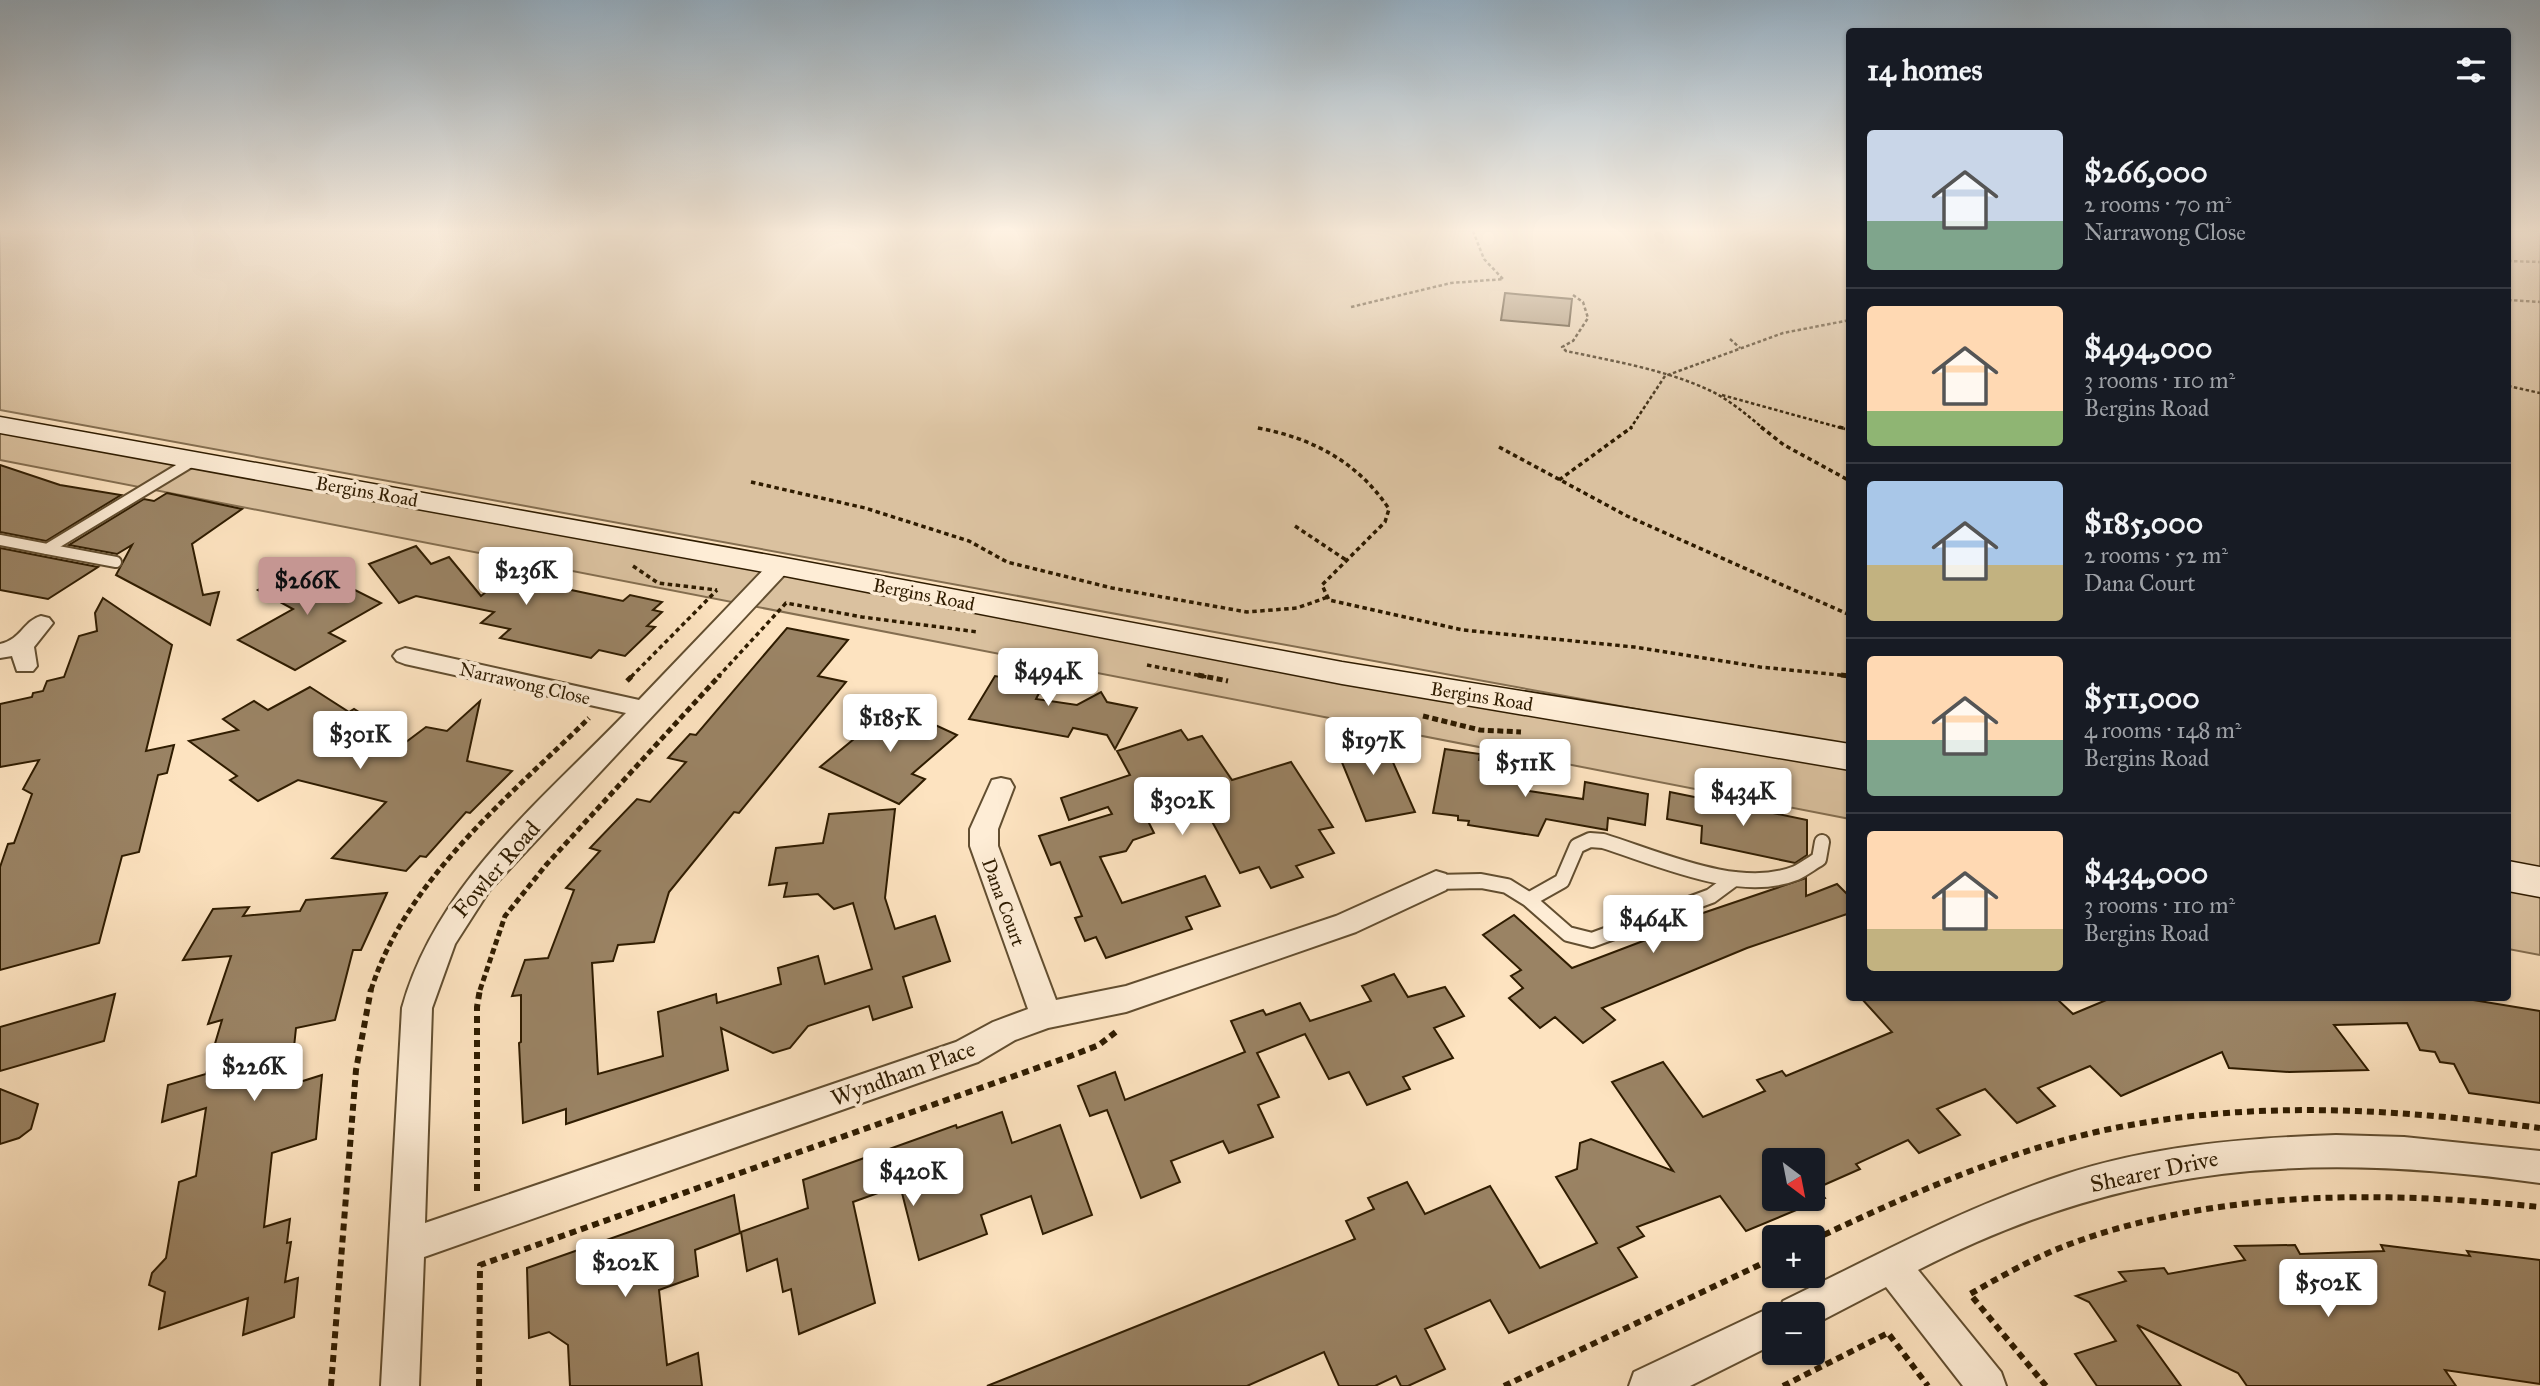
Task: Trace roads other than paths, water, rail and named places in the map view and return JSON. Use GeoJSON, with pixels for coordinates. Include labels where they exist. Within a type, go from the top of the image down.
{"type":"FeatureCollection","features":[{"type":"Feature","properties":{"kind":"main road","name":"Bergins Road"},"geometry":{"type":"LineString","coordinates":[[0,425],[780,566],[1342,673],[1846,756]]}},
{"type":"Feature","properties":{"kind":"main road"},"geometry":{"type":"LineString","coordinates":[[2511,877],[2540,882]]}},
{"type":"Feature","properties":{"kind":"street","name":"Fowler Road"},"geometry":{"type":"LineString","coordinates":[[400,1386],[417,1008],[431,960],[441,937],[479,883],[780,566]]}},
{"type":"Feature","properties":{"kind":"street"},"geometry":{"type":"LineString","coordinates":[[16,655],[41,623]]}},
{"type":"Feature","properties":{"kind":"street","name":"Narrawong Close"},"geometry":{"type":"LineString","coordinates":[[405,656],[644,709]]}},
{"type":"Feature","properties":{"kind":"street","name":"Dana Court"},"geometry":{"type":"LineString","coordinates":[[1001,786],[984,829],[984,846],[1046,1016]]}},
{"type":"Feature","properties":{"kind":"street","name":"Wyndham Place"},"geometry":{"type":"LineString","coordinates":[[407,1246],[954,1057],[979,1047],[1004,1031],[1046,1016],[1086,1004],[1126,999],[1346,924],[1436,882]]}},
{"type":"Feature","properties":{"kind":"street","name":"Shearer Drive"},"geometry":{"type":"LineString","coordinates":[[1821,1302],[1969,1227],[2043,1198],[2127,1174],[2217,1157],[2254,1153],[2382,1152],[2450,1156],[2540,1167]]}},
{"type":"Feature","properties":{"kind":"street"},"geometry":{"type":"LineString","coordinates":[[1893,1267],[1987,1386]]}},
{"type":"Feature","properties":{"kind":"street"},"geometry":{"type":"LineString","coordinates":[[1648,1386],[1762,1331]]}},
{"type":"Feature","properties":{"kind":"lane"},"geometry":{"type":"LineString","coordinates":[[47,549],[194,460]]}},
{"type":"Feature","properties":{"kind":"lane"},"geometry":{"type":"LineString","coordinates":[[0,540],[116,562]]}},
{"type":"Feature","properties":{"kind":"lane"},"geometry":{"type":"LineString","coordinates":[[1530,899],[1562,881],[1577,846],[1590,840],[1603,841],[1704,873],[1734,879],[1802,871],[1819,859],[1822,842]]}},
{"type":"Feature","properties":{"kind":"lane"},"geometry":{"type":"LineString","coordinates":[[1436,882],[1493,882],[1512,888],[1530,899],[1565,932],[1584,940],[1592,940],[1711,896],[1734,879]]}}]}
